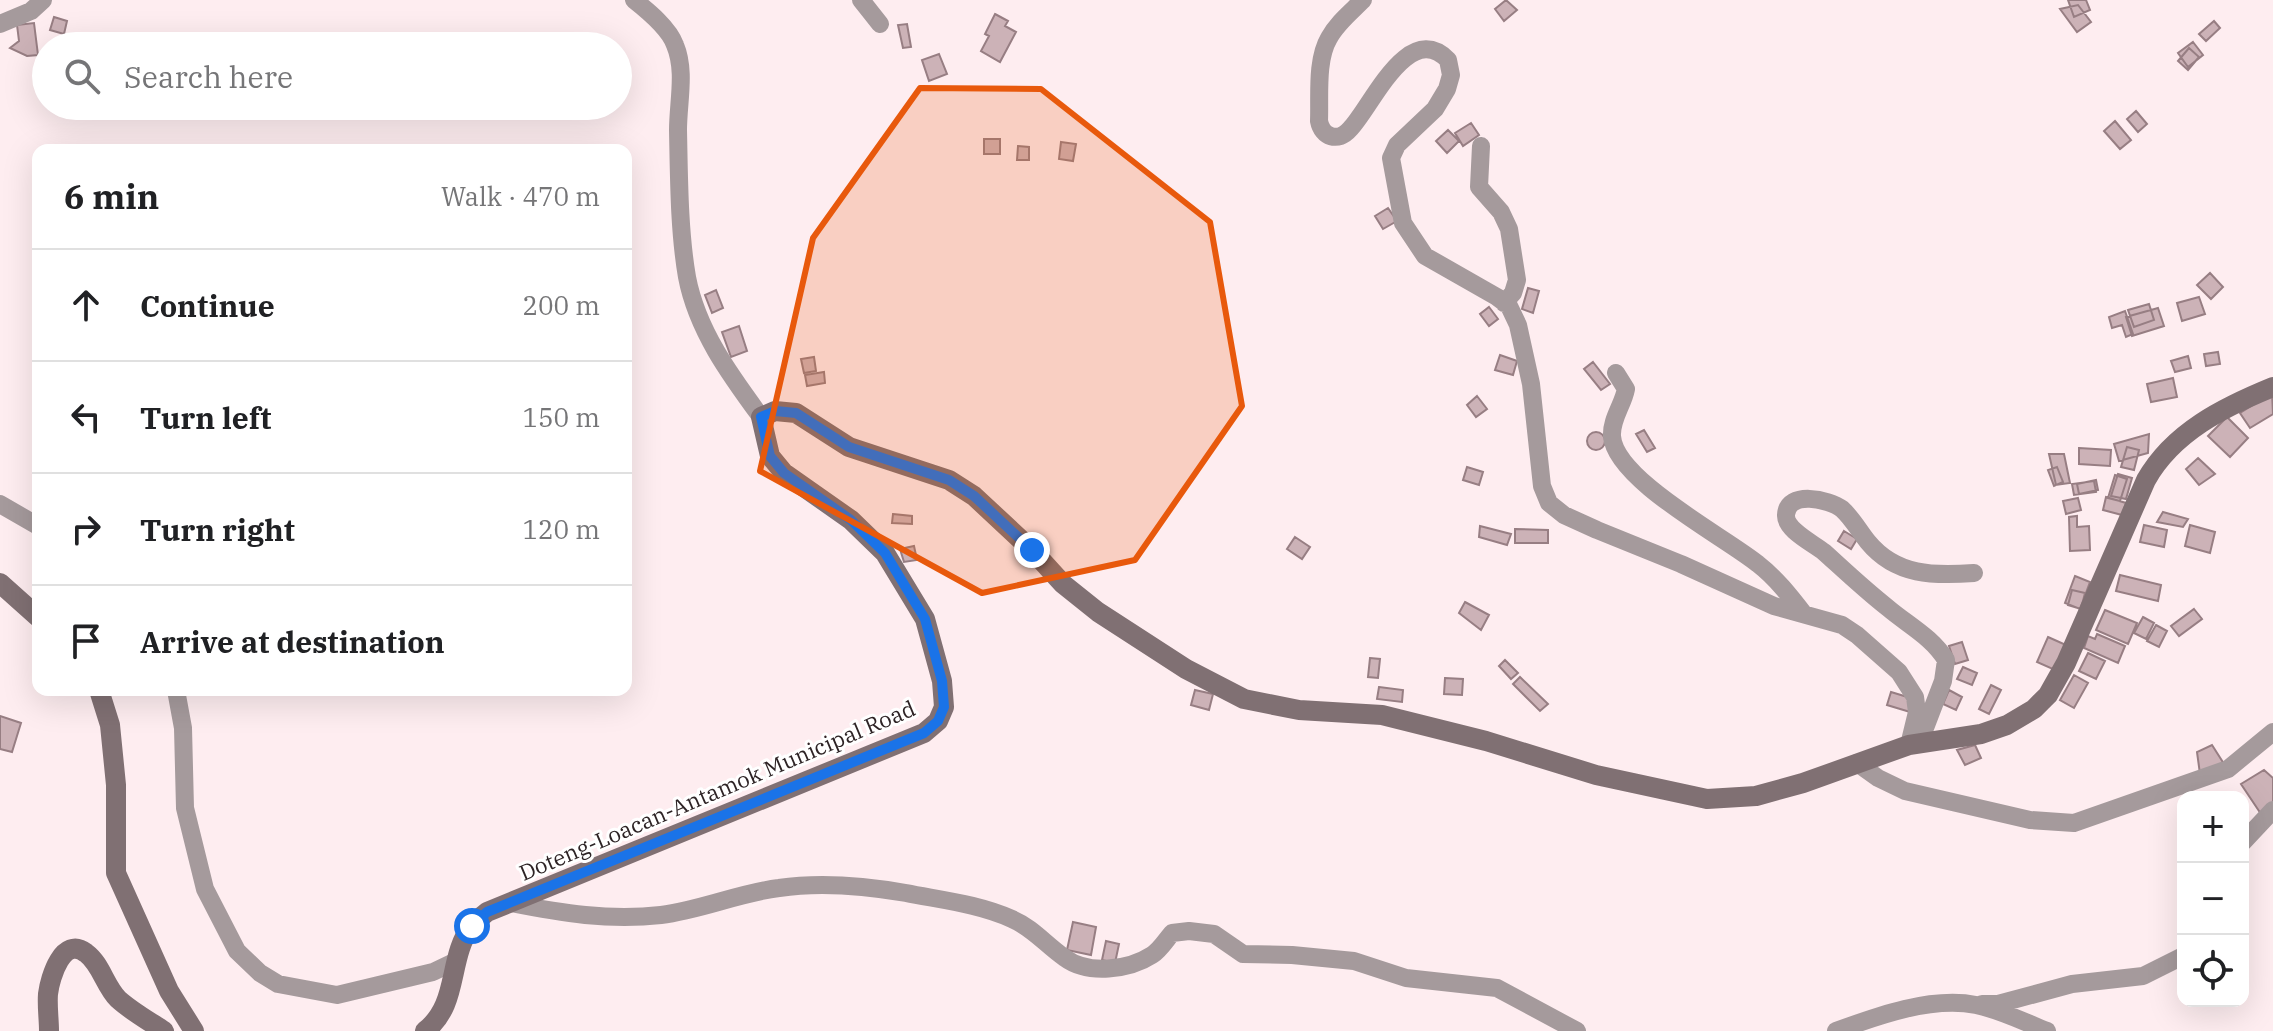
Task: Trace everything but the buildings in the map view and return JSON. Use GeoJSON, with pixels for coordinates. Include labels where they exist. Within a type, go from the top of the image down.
{"type":"FeatureCollection","features":[{"type":"Feature","properties":{"kind":"street"},"geometry":{"type":"LineString","coordinates":[[0,24],[31,11],[43,0]]}},
{"type":"Feature","properties":{"kind":"street"},"geometry":{"type":"LineString","coordinates":[[634,0],[675,43],[681,66],[678,129],[687,278],[702,327],[737,385],[761,417],[775,411],[796,413],[849,447],[949,480],[974,496],[1063,584],[1098,612],[1186,669],[1244,699],[1299,710],[1382,715],[1486,741],[1596,775],[1707,799],[1756,796],[1914,744],[1981,734],[2007,725],[2034,709],[2048,695],[2066,663],[2157,460],[2177,440],[2225,409],[2273,387]]}},
{"type":"Feature","properties":{"kind":"street"},"geometry":{"type":"LineString","coordinates":[[861,0],[880,24]]}},
{"type":"Feature","properties":{"kind":"street"},"geometry":{"type":"LineString","coordinates":[[1363,0],[1337,25],[1326,41],[1320,130],[1334,137],[1351,129],[1388,74],[1422,49],[1432,49],[1448,60],[1451,69],[1447,89],[1435,109],[1404,137],[1391,158],[1403,223],[1425,256],[1504,303],[1518,325],[1531,384],[1542,486],[1549,503],[1564,515],[1774,606],[1842,625],[1881,654],[1899,672],[1915,697],[1914,744]]}},
{"type":"Feature","properties":{"kind":"street"},"geometry":{"type":"LineString","coordinates":[[1481,146],[1479,187],[1506,220],[1515,268],[1516,285],[1504,303]]}},
{"type":"Feature","properties":{"kind":"street"},"geometry":{"type":"LineString","coordinates":[[1616,373],[1626,389],[1613,426],[1612,439],[1617,451],[1642,482],[1758,564],[1804,614]]}},
{"type":"Feature","properties":{"kind":"street","name":"Doteng-Loacan-Antamok Municipal Road"},"geometry":{"type":"LineString","coordinates":[[425,1031],[444,1010],[456,961],[472,926],[487,912],[803,785],[924,733],[938,721],[944,707],[942,681],[925,619],[885,553],[851,520],[784,473],[770,456],[761,417]]}},
{"type":"Feature","properties":{"kind":"street"},"geometry":{"type":"LineString","coordinates":[[1914,744],[1943,681],[1946,660],[1917,628],[1891,611],[1789,525],[1786,511],[1791,504],[1801,500],[1826,500],[1849,516],[1881,556],[1897,566],[1920,573],[1974,573]]}},
{"type":"Feature","properties":{"kind":"street"},"geometry":{"type":"LineString","coordinates":[[0,504],[32,523]]}},
{"type":"Feature","properties":{"kind":"street"},"geometry":{"type":"LineString","coordinates":[[0,583],[32,612]]}},
{"type":"Feature","properties":{"kind":"street"},"geometry":{"type":"LineString","coordinates":[[101,696],[110,725],[116,785],[116,873],[169,991],[194,1031]]}},
{"type":"Feature","properties":{"kind":"street"},"geometry":{"type":"LineString","coordinates":[[177,696],[183,728],[185,808],[205,889],[237,951],[260,973],[278,984],[337,995],[433,972],[456,961]]}},
{"type":"Feature","properties":{"kind":"street"},"geometry":{"type":"LineString","coordinates":[[1857,763],[1905,791],[2030,820],[2074,823],[2228,769],[2273,732]]}},
{"type":"Feature","properties":{"kind":"street"},"geometry":{"type":"LineString","coordinates":[[2249,836],[2273,810]]}},
{"type":"Feature","properties":{"kind":"street"},"geometry":{"type":"LineString","coordinates":[[511,903],[573,916],[605,918],[662,915],[798,886],[894,891],[965,904],[1014,919],[1035,932],[1064,958],[1086,967],[1104,969],[1146,958],[1155,954],[1172,933],[1189,931],[1214,934],[1243,954],[1354,961],[1406,978],[1497,988],[1577,1031]]}},
{"type":"Feature","properties":{"kind":"street"},"geometry":{"type":"LineString","coordinates":[[49,1031],[48,992],[56,967],[61,955],[77,949],[87,953],[120,1000],[164,1031]]}},
{"type":"Feature","properties":{"kind":"street"},"geometry":{"type":"LineString","coordinates":[[1836,1031],[1903,1009],[1998,1004],[2072,984],[2143,976],[2177,959]]}},
{"type":"Feature","properties":{"kind":"street"},"geometry":{"type":"LineString","coordinates":[[1974,1005],[2047,1031]]}},
{"type":"Feature","properties":{"kind":"highlighted area"},"geometry":{"type":"Polygon","coordinates":[[[920,88],[1041,89],[1210,222],[1242,406],[1135,560],[982,593],[760,471],[813,238],[920,88]]]}},
{"type":"Feature","properties":{"kind":"route"},"geometry":{"type":"LineString","coordinates":[[472,926],[487,912],[803,785],[924,733],[938,721],[944,707],[942,681],[925,619],[885,553],[851,520],[784,473],[770,456],[761,417],[775,411],[796,413],[849,447],[949,480],[974,496],[1032,550]]}}]}
